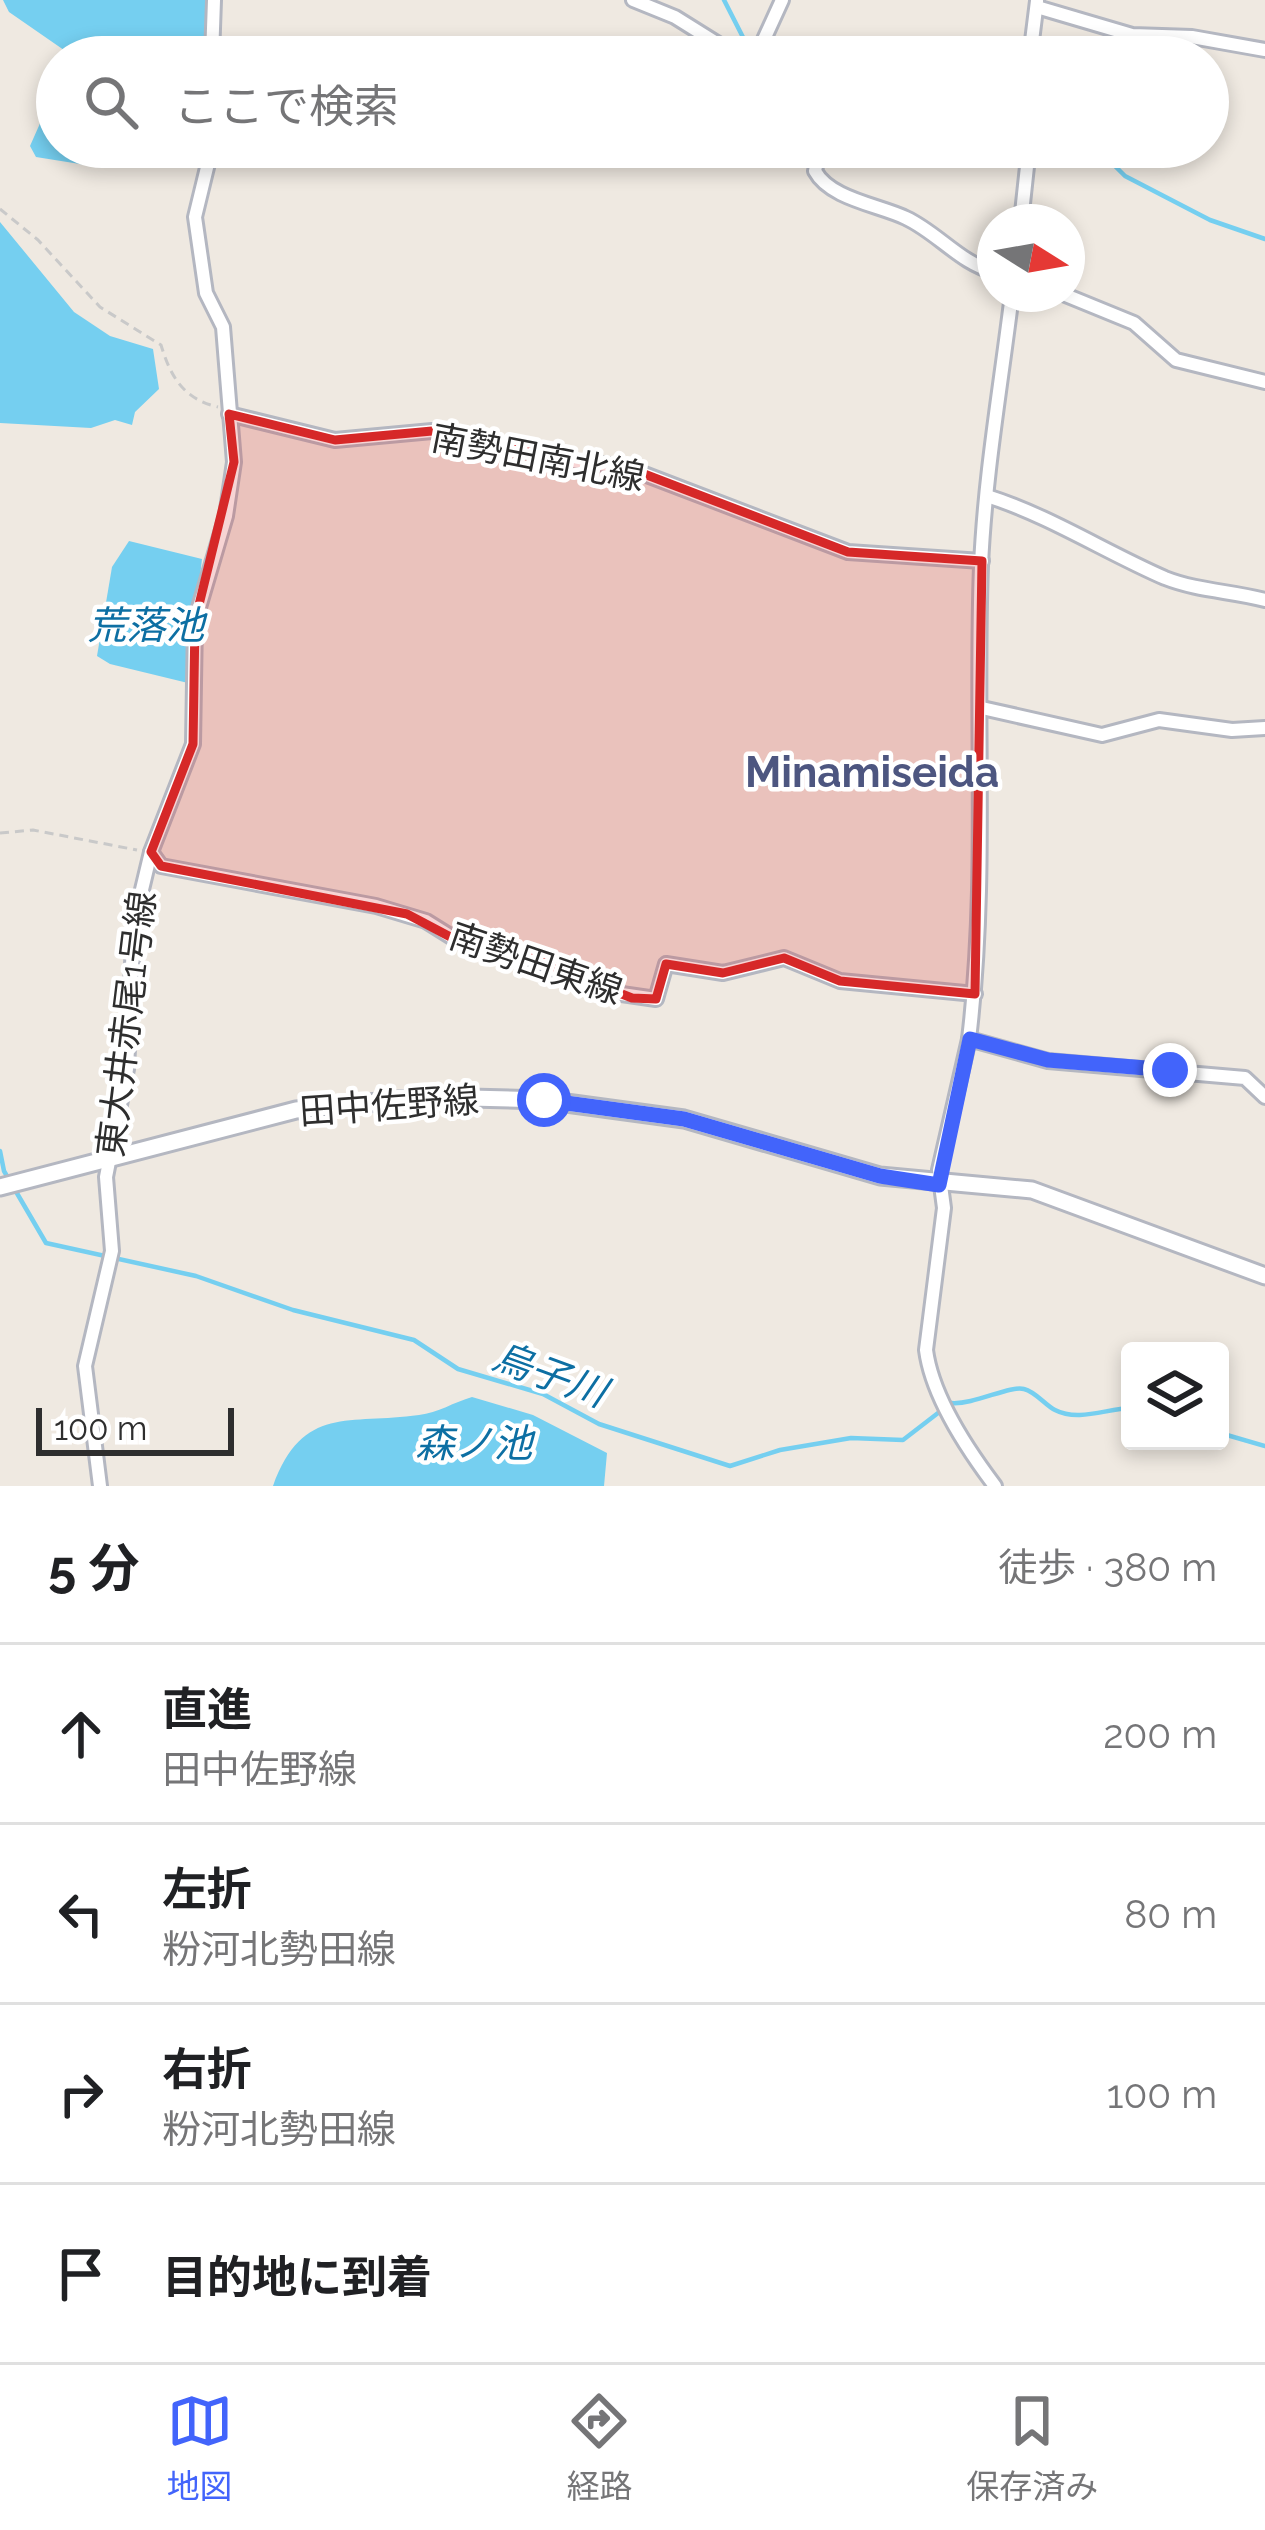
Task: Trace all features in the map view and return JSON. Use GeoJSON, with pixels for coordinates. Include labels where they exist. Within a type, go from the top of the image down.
{"type":"FeatureCollection","features":[{"type":"Feature","properties":{"kind":"street"},"geometry":{"type":"LineString","coordinates":[[213,36],[214,0]]}},
{"type":"Feature","properties":{"kind":"street"},"geometry":{"type":"LineString","coordinates":[[633,0],[675,16],[706,36]]}},
{"type":"Feature","properties":{"kind":"street"},"geometry":{"type":"LineString","coordinates":[[766,36],[782,0]]}},
{"type":"Feature","properties":{"kind":"street"},"geometry":{"type":"LineString","coordinates":[[1033,36],[1037,4],[1132,35],[1162,36]]}},
{"type":"Feature","properties":{"kind":"street"},"geometry":{"type":"LineString","coordinates":[[1229,44],[1265,50]]}},
{"type":"Feature","properties":{"kind":"street","name":"東大井赤尾1号線"},"geometry":{"type":"LineString","coordinates":[[100,1486],[85,1366],[112,1255],[109,1156],[127,1069],[134,923],[151,852],[193,744],[196,620],[235,462],[223,327],[206,293],[195,217],[207,168]]}},
{"type":"Feature","properties":{"kind":"street"},"geometry":{"type":"LineString","coordinates":[[816,168],[829,188],[905,218],[943,238],[977,265]]}},
{"type":"Feature","properties":{"kind":"street"},"geometry":{"type":"LineString","coordinates":[[1023,204],[1027,168]]}},
{"type":"Feature","properties":{"kind":"street"},"geometry":{"type":"LineString","coordinates":[[1085,303],[1135,323],[1176,360],[1265,382]]}},
{"type":"Feature","properties":{"kind":"street"},"geometry":{"type":"LineString","coordinates":[[995,1486],[947,1407],[929,1370],[926,1349],[944,1208],[939,1185],[975,994],[982,562],[990,431],[1009,312]]}},
{"type":"Feature","properties":{"kind":"street","name":"南勢田南北線"},"geometry":{"type":"LineString","coordinates":[[229,414],[335,440],[432,431],[572,461],[626,467],[848,552],[982,562]]}},
{"type":"Feature","properties":{"kind":"street"},"geometry":{"type":"LineString","coordinates":[[987,496],[1022,507],[1165,578],[1201,590],[1265,600]]}},
{"type":"Feature","properties":{"kind":"street"},"geometry":{"type":"LineString","coordinates":[[982,708],[1102,735],[1160,719],[1232,730],[1265,728]]}},
{"type":"Feature","properties":{"kind":"street","name":"南勢田東線"},"geometry":{"type":"LineString","coordinates":[[151,852],[160,866],[407,914],[458,941],[505,948],[601,991],[632,998],[656,999],[666,964],[723,974],[784,958],[840,981],[975,994]]}},
{"type":"Feature","properties":{"kind":"street"},"geometry":{"type":"LineString","coordinates":[[970,1039],[1048,1060],[1245,1078],[1265,1097]]}},
{"type":"Feature","properties":{"kind":"street","name":"田中佐野線"},"geometry":{"type":"LineString","coordinates":[[8,1184],[296,1109],[471,1096],[626,1108],[684,1119],[880,1176],[1032,1190],[1265,1276]]}},
{"type":"Feature","properties":{"kind":"path"},"geometry":{"type":"LineString","coordinates":[[0,209],[100,307],[161,345],[169,373],[195,402],[229,414]]}},
{"type":"Feature","properties":{"kind":"path"},"geometry":{"type":"LineString","coordinates":[[0,833],[33,830],[151,852]]}},
{"type":"Feature","properties":{"kind":"highlighted area"},"geometry":{"type":"Polygon","coordinates":[[[229,414],[335,440],[432,431],[626,467],[848,552],[982,561],[975,994],[840,981],[784,958],[723,973],[666,964],[656,999],[632,998],[505,948],[458,941],[407,914],[161,866],[151,852],[193,744],[195,621],[234,462],[229,414]]]}},
{"type":"Feature","properties":{"kind":"water"},"geometry":{"type":"Polygon","coordinates":[[[3,0],[209,0],[206,36],[44,36],[9,12],[3,0]]]}},
{"type":"Feature","properties":{"kind":"water"},"geometry":{"type":"Polygon","coordinates":[[[0,222],[74,312],[110,336],[153,349],[159,389],[135,412],[132,425],[115,420],[91,428],[0,423],[0,222]]]}},
{"type":"Feature","properties":{"kind":"water","name":"荒落池"},"geometry":{"type":"Polygon","coordinates":[[[129,541],[202,559],[188,683],[110,664],[97,656],[112,567],[129,541]]]}},
{"type":"Feature","properties":{"kind":"water","name":"森ノ池"},"geometry":{"type":"Polygon","coordinates":[[[472,1397],[533,1415],[607,1453],[604,1486],[273,1486],[285,1460],[314,1430],[350,1420],[426,1414],[472,1397]]]}},
{"type":"Feature","properties":{"kind":"waterway"},"geometry":{"type":"LineString","coordinates":[[724,0],[742,36]]}},
{"type":"Feature","properties":{"kind":"waterway"},"geometry":{"type":"LineString","coordinates":[[1117,168],[1210,220],[1265,239]]}},
{"type":"Feature","properties":{"kind":"waterway","name":"烏子川"},"geometry":{"type":"LineString","coordinates":[[0,1151],[4,1171],[46,1243],[196,1276],[293,1310],[414,1340],[458,1369],[543,1394],[599,1424],[730,1466],[780,1450],[851,1438],[903,1440],[951,1403],[1018,1389],[1064,1413],[1121,1409]]}},
{"type":"Feature","properties":{"kind":"waterway","name":"烏子川"},"geometry":{"type":"LineString","coordinates":[[1229,1436],[1265,1446]]}},
{"type":"Feature","properties":{"kind":"district","name":"Minamiseida"},"geometry":{"type":"Point","coordinates":[872,772]}},
{"type":"Feature","properties":{"kind":"route"},"geometry":{"type":"LineString","coordinates":[[544,1100],[684,1119],[880,1176],[939,1185],[970,1039],[1048,1060],[1170,1070]]}}]}
